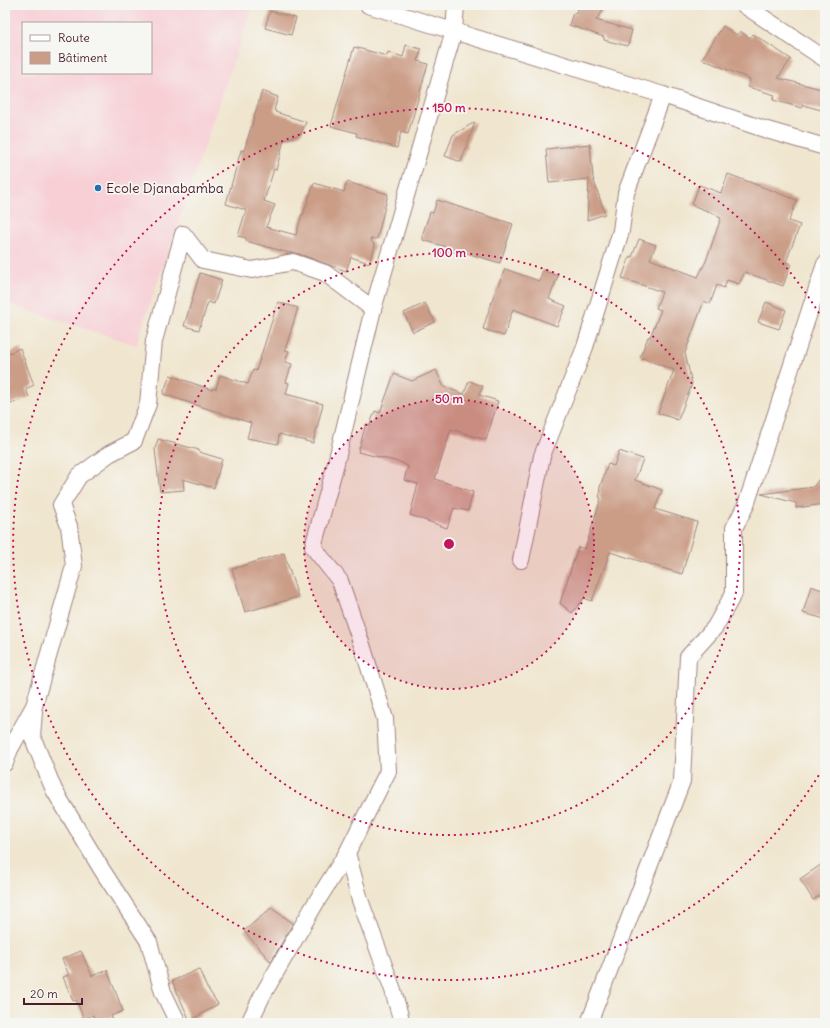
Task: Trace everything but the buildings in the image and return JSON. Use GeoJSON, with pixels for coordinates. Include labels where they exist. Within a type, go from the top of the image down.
{"type":"FeatureCollection","features":[{"type":"Feature","properties":{"kind":"street"},"geometry":{"type":"LineString","coordinates":[[368,5],[663,95],[767,130],[825,146]]}},
{"type":"Feature","properties":{"kind":"street"},"geometry":{"type":"LineString","coordinates":[[249,1023],[315,904],[348,853],[388,771],[385,719],[340,581],[313,547],[336,463],[373,309],[454,30],[456,5]]}},
{"type":"Feature","properties":{"kind":"street"},"geometry":{"type":"LineString","coordinates":[[744,5],[825,59]]}},
{"type":"Feature","properties":{"kind":"street"},"geometry":{"type":"LineString","coordinates":[[521,560],[542,456],[585,347],[621,231],[626,194],[663,95]]}},
{"type":"Feature","properties":{"kind":"street"},"geometry":{"type":"LineString","coordinates":[[178,1023],[163,992],[149,942],[102,870],[54,790],[32,736],[34,706],[74,566],[69,526],[61,505],[79,476],[109,454],[134,441],[148,404],[154,341],[183,234],[203,260],[252,270],[293,262],[325,273],[373,309]]}},
{"type":"Feature","properties":{"kind":"street"},"geometry":{"type":"LineString","coordinates":[[589,1023],[682,781],[688,657],[715,627],[734,593],[734,528],[746,506],[825,264]]}},
{"type":"Feature","properties":{"kind":"street"},"geometry":{"type":"LineString","coordinates":[[5,764],[10,748],[34,706]]}},
{"type":"Feature","properties":{"kind":"street"},"geometry":{"type":"LineString","coordinates":[[348,853],[360,900],[393,990],[402,1023]]}},
{"type":"Feature","properties":{"kind":"shaded area","name":"Ecole Djanabamba"},"geometry":{"type":"Polygon","coordinates":[[[5,5],[253,5],[136,345],[5,303],[5,5]]]}},
{"type":"Feature","properties":{"kind":"place","name":"Ecole Djanabamba"},"geometry":{"type":"Point","coordinates":[98,188]}}]}
